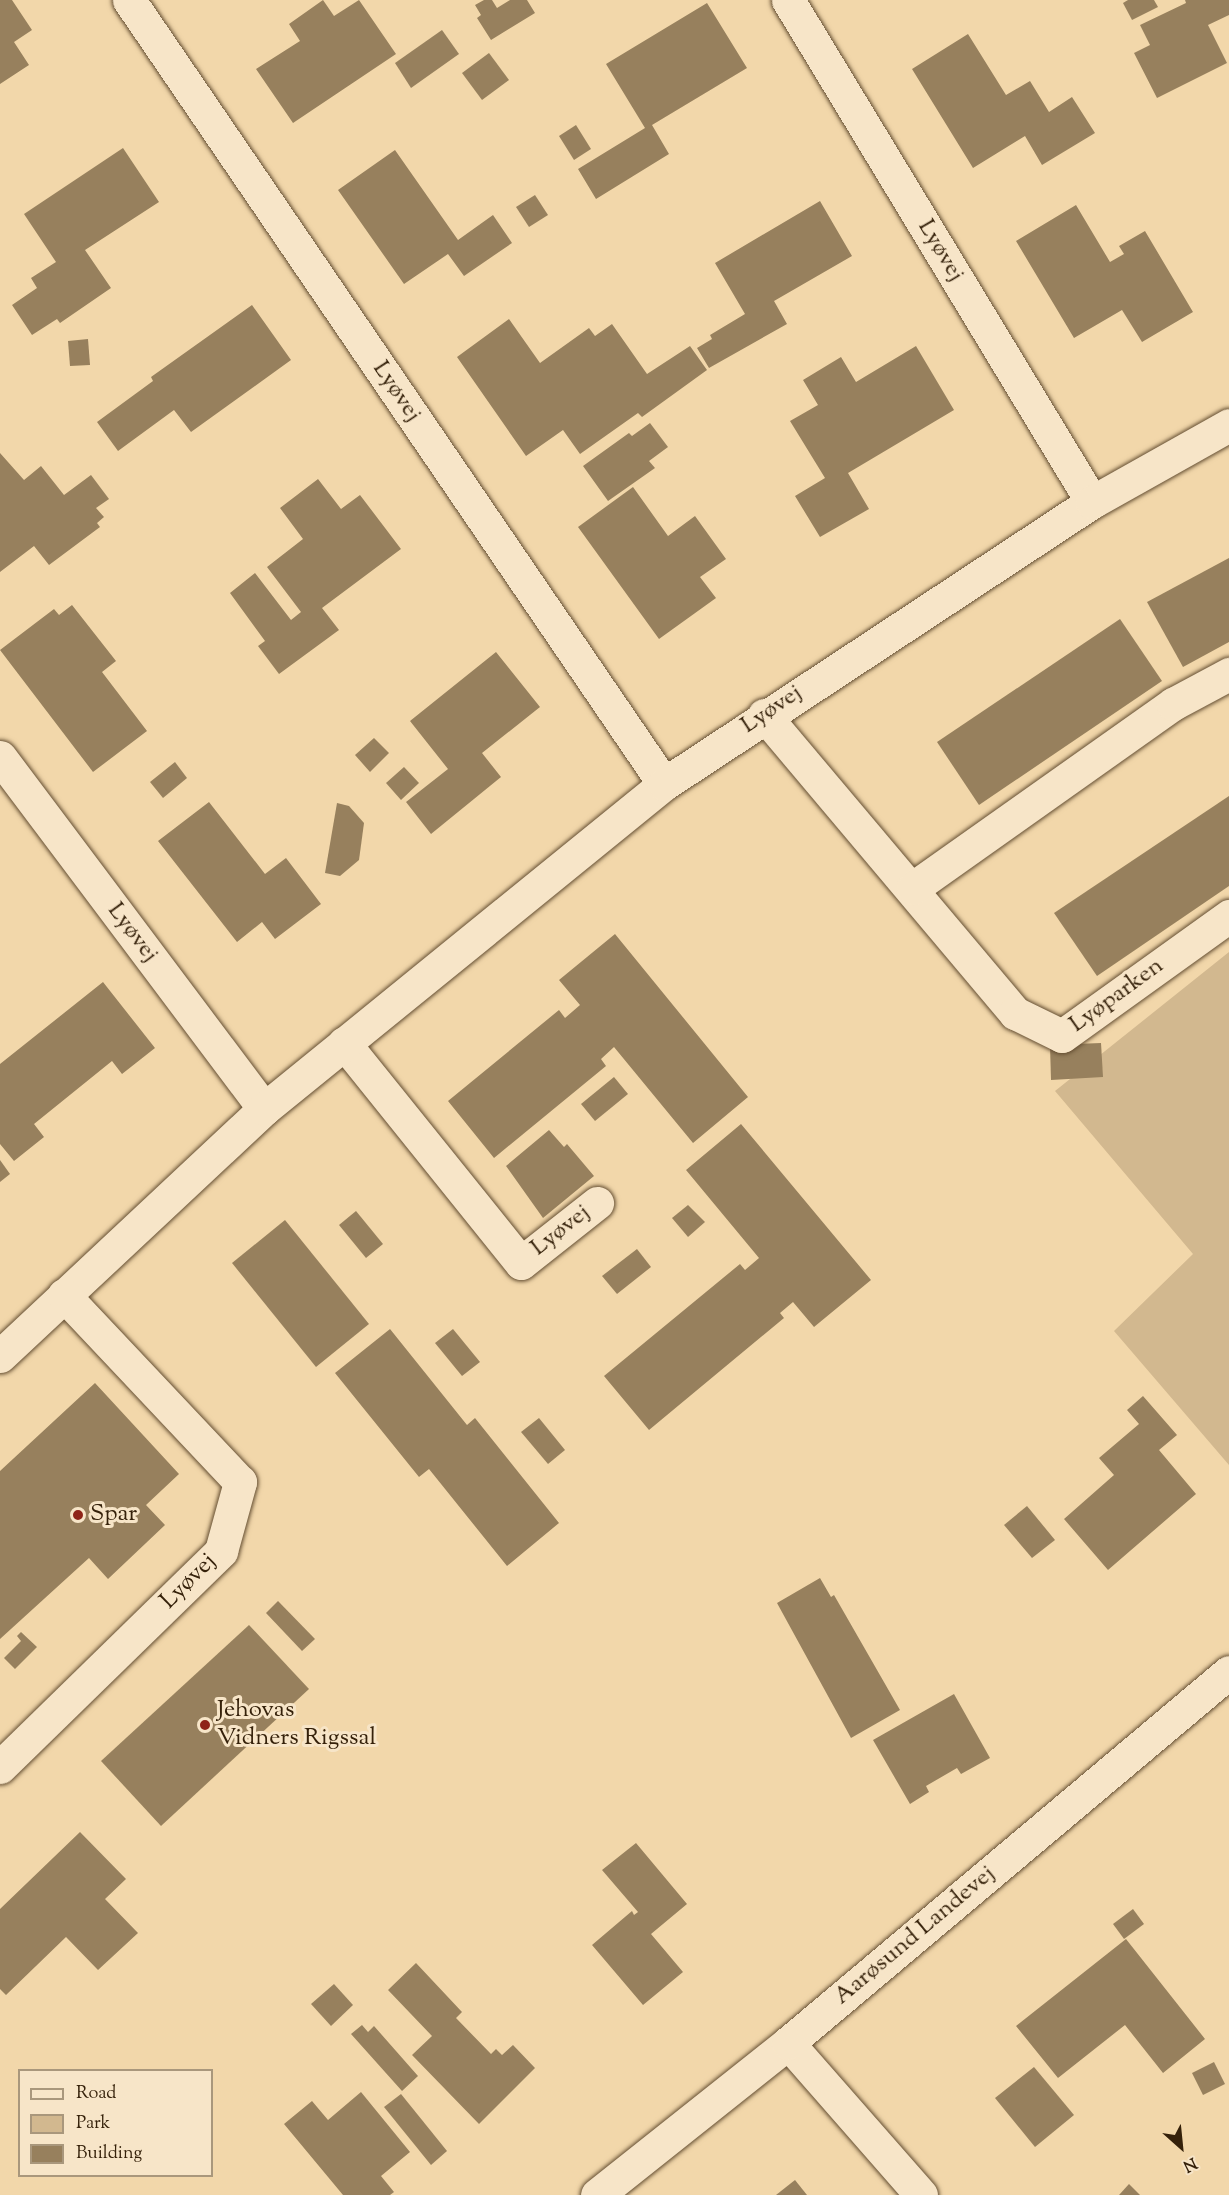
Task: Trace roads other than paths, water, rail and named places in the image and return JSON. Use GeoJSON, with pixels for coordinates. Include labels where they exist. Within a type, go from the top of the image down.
{"type":"FeatureCollection","features":[{"type":"Feature","properties":{"kind":"street","name":"Lyøvej"},"geometry":{"type":"LineString","coordinates":[[129,0],[664,784]]}},
{"type":"Feature","properties":{"kind":"street","name":"Lyøvej"},"geometry":{"type":"LineString","coordinates":[[788,0],[1092,501]]}},
{"type":"Feature","properties":{"kind":"street","name":"Lyøvej"},"geometry":{"type":"LineString","coordinates":[[0,1356],[264,1109],[664,784],[764,715],[1092,501],[1229,425]]}},
{"type":"Feature","properties":{"kind":"street"},"geometry":{"type":"LineString","coordinates":[[913,888],[1173,704],[1229,674]]}},
{"type":"Feature","properties":{"kind":"street","name":"Lyøparken"},"geometry":{"type":"LineString","coordinates":[[764,715],[913,888],[1015,1013],[1062,1036],[1229,916]]}},
{"type":"Feature","properties":{"kind":"street","name":"Lyøvej"},"geometry":{"type":"LineString","coordinates":[[0,757],[264,1109]]}},
{"type":"Feature","properties":{"kind":"street","name":"Lyøvej"},"geometry":{"type":"LineString","coordinates":[[344,1043],[521,1263],[597,1203]]}},
{"type":"Feature","properties":{"kind":"street","name":"Lyøvej"},"geometry":{"type":"LineString","coordinates":[[0,1767],[221,1551],[240,1482],[64,1295]]}},
{"type":"Feature","properties":{"kind":"street","name":"Aarøsund Landevej"},"geometry":{"type":"LineString","coordinates":[[597,2195],[788,2043],[1229,1672]]}},
{"type":"Feature","properties":{"kind":"street"},"geometry":{"type":"LineString","coordinates":[[788,2043],[921,2195]]}},
{"type":"Feature","properties":{"kind":"place","name":"Spar"},"geometry":{"type":"Point","coordinates":[78,1515]}},
{"type":"Feature","properties":{"kind":"place","name":"Jehovas Vidners Rigssal"},"geometry":{"type":"Point","coordinates":[205,1725]}}]}
